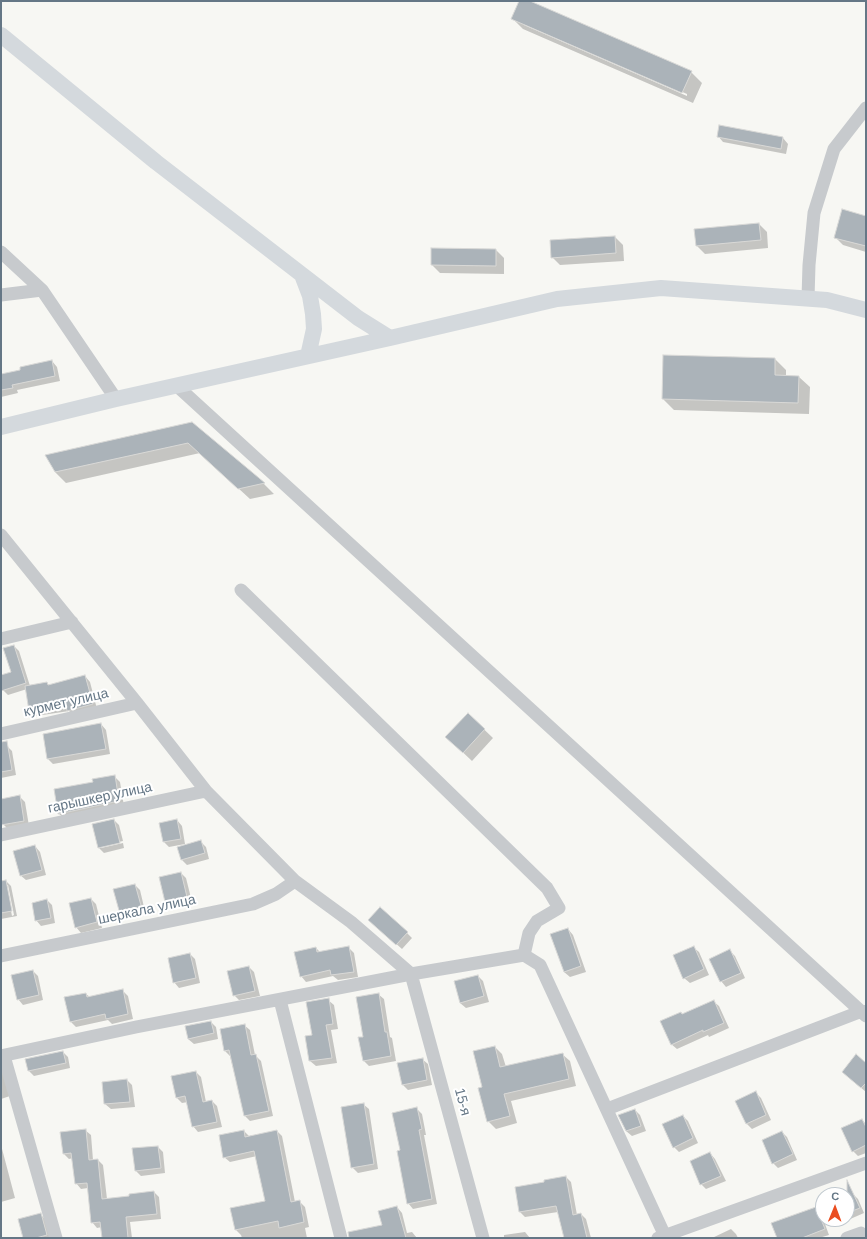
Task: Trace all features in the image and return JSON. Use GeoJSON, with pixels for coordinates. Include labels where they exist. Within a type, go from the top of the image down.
{"type":"FeatureCollection","features":[{"type":"Feature","properties":{"kind":"main road"},"geometry":{"type":"LineString","coordinates":[[1,35],[156,162],[358,318],[390,338]]}},
{"type":"Feature","properties":{"kind":"main road"},"geometry":{"type":"LineString","coordinates":[[302,275],[310,296],[313,314],[314,329],[308,356]]}},
{"type":"Feature","properties":{"kind":"main road"},"geometry":{"type":"LineString","coordinates":[[1,427],[116,399],[557,299],[661,288],[827,300],[866,310]]}},
{"type":"Feature","properties":{"kind":"street"},"geometry":{"type":"LineString","coordinates":[[808,298],[809,265],[814,213],[834,149],[866,108]]}},
{"type":"Feature","properties":{"kind":"street"},"geometry":{"type":"LineString","coordinates":[[1,252],[42,290],[116,399]]}},
{"type":"Feature","properties":{"kind":"street"},"geometry":{"type":"LineString","coordinates":[[1,295],[42,290]]}},
{"type":"Feature","properties":{"kind":"street"},"geometry":{"type":"LineString","coordinates":[[177,386],[864,1014],[607,1109]]}},
{"type":"Feature","properties":{"kind":"street"},"geometry":{"type":"LineString","coordinates":[[1,535],[206,791],[295,881],[351,922],[411,974]]}},
{"type":"Feature","properties":{"kind":"street"},"geometry":{"type":"LineString","coordinates":[[241,590],[546,888],[559,908],[537,922],[533,927],[529,933],[524,954]]}},
{"type":"Feature","properties":{"kind":"street"},"geometry":{"type":"LineString","coordinates":[[1,639],[72,622]]}},
{"type":"Feature","properties":{"kind":"street","name":"курмет улица"},"geometry":{"type":"LineString","coordinates":[[1,734],[137,703]]}},
{"type":"Feature","properties":{"kind":"street","name":"гарышкер улица"},"geometry":{"type":"LineString","coordinates":[[1,835],[206,791]]}},
{"type":"Feature","properties":{"kind":"street","name":"шеркала улица"},"geometry":{"type":"LineString","coordinates":[[1,956],[253,904],[276,894],[295,881]]}},
{"type":"Feature","properties":{"kind":"street"},"geometry":{"type":"LineString","coordinates":[[56,1238],[2,1056],[136,1027],[411,974],[524,954],[540,965],[607,1109],[662,1237],[866,1162]]}},
{"type":"Feature","properties":{"kind":"street","name":"15-я"},"geometry":{"type":"LineString","coordinates":[[411,974],[483,1238]]}},
{"type":"Feature","properties":{"kind":"street"},"geometry":{"type":"LineString","coordinates":[[280,1000],[341,1238]]}},
{"type":"Feature","properties":{"kind":"street"},"geometry":{"type":"LineString","coordinates":[[847,1238],[861,1233]]}},
{"type":"Feature","properties":{"kind":"building"},"geometry":{"type":"Polygon","coordinates":[[[519,1],[530,1],[692,71],[682,93],[511,19],[519,1]]]}},
{"type":"Feature","properties":{"kind":"building"},"geometry":{"type":"Polygon","coordinates":[[[719,125],[783,137],[781,149],[717,137],[719,125]]]}},
{"type":"Feature","properties":{"kind":"building"},"geometry":{"type":"Polygon","coordinates":[[[842,209],[866,216],[866,246],[834,238],[842,209]]]}},
{"type":"Feature","properties":{"kind":"building"},"geometry":{"type":"Polygon","coordinates":[[[759,223],[761,240],[696,246],[694,229],[759,223]]]}},
{"type":"Feature","properties":{"kind":"building"},"geometry":{"type":"Polygon","coordinates":[[[615,236],[616,253],[551,258],[550,240],[615,236]]]}},
{"type":"Feature","properties":{"kind":"building"},"geometry":{"type":"Polygon","coordinates":[[[431,248],[496,249],[496,266],[431,265],[431,248]]]}},
{"type":"Feature","properties":{"kind":"building"},"geometry":{"type":"Polygon","coordinates":[[[663,355],[775,358],[775,375],[799,376],[798,403],[662,399],[663,355]]]}},
{"type":"Feature","properties":{"kind":"building"},"geometry":{"type":"Polygon","coordinates":[[[52,360],[55,376],[12,385],[13,388],[1,390],[1,374],[20,370],[20,367],[52,360]]]}},
{"type":"Feature","properties":{"kind":"building"},"geometry":{"type":"Polygon","coordinates":[[[192,422],[265,483],[238,489],[188,443],[55,472],[45,455],[192,422]]]}},
{"type":"Feature","properties":{"kind":"building"},"geometry":{"type":"Polygon","coordinates":[[[14,645],[26,683],[1,691],[1,675],[11,672],[3,648],[14,645]]]}},
{"type":"Feature","properties":{"kind":"building"},"geometry":{"type":"Polygon","coordinates":[[[85,675],[93,704],[67,711],[66,705],[29,711],[25,686],[47,682],[48,685],[85,675]]]}},
{"type":"Feature","properties":{"kind":"building"},"geometry":{"type":"Polygon","coordinates":[[[468,713],[485,729],[463,753],[445,737],[468,713]]]}},
{"type":"Feature","properties":{"kind":"building"},"geometry":{"type":"Polygon","coordinates":[[[101,723],[106,749],[47,759],[43,734],[101,723]]]}},
{"type":"Feature","properties":{"kind":"building"},"geometry":{"type":"Polygon","coordinates":[[[7,741],[12,770],[1,772],[1,742],[7,741]]]}},
{"type":"Feature","properties":{"kind":"building"},"geometry":{"type":"Polygon","coordinates":[[[115,775],[119,801],[58,814],[54,789],[93,782],[92,779],[115,775]]]}},
{"type":"Feature","properties":{"kind":"building"},"geometry":{"type":"Polygon","coordinates":[[[20,795],[24,821],[1,825],[1,799],[20,795]]]}},
{"type":"Feature","properties":{"kind":"building"},"geometry":{"type":"Polygon","coordinates":[[[114,819],[120,843],[98,848],[92,824],[114,819]]]}},
{"type":"Feature","properties":{"kind":"building"},"geometry":{"type":"Polygon","coordinates":[[[177,819],[181,839],[163,842],[159,823],[177,819]]]}},
{"type":"Feature","properties":{"kind":"building"},"geometry":{"type":"Polygon","coordinates":[[[201,840],[205,853],[181,860],[177,847],[201,840]]]}},
{"type":"Feature","properties":{"kind":"building"},"geometry":{"type":"Polygon","coordinates":[[[35,845],[42,870],[20,876],[13,851],[35,845]]]}},
{"type":"Feature","properties":{"kind":"building"},"geometry":{"type":"Polygon","coordinates":[[[181,872],[187,897],[165,902],[159,877],[181,872]]]}},
{"type":"Feature","properties":{"kind":"building"},"geometry":{"type":"Polygon","coordinates":[[[6,880],[12,911],[1,913],[1,881],[6,880]]]}},
{"type":"Feature","properties":{"kind":"building"},"geometry":{"type":"Polygon","coordinates":[[[135,884],[142,909],[120,914],[113,889],[135,884]]]}},
{"type":"Feature","properties":{"kind":"building"},"geometry":{"type":"Polygon","coordinates":[[[91,898],[97,922],[75,928],[69,903],[91,898]]]}},
{"type":"Feature","properties":{"kind":"building"},"geometry":{"type":"Polygon","coordinates":[[[47,899],[51,918],[35,921],[32,903],[47,899]]]}},
{"type":"Feature","properties":{"kind":"building"},"geometry":{"type":"Polygon","coordinates":[[[380,907],[408,932],[396,945],[368,920],[380,907]]]}},
{"type":"Feature","properties":{"kind":"building"},"geometry":{"type":"Polygon","coordinates":[[[568,928],[581,966],[564,972],[550,934],[568,928]]]}},
{"type":"Feature","properties":{"kind":"building"},"geometry":{"type":"Polygon","coordinates":[[[349,946],[354,972],[331,975],[330,970],[300,977],[294,952],[316,947],[317,952],[349,946]]]}},
{"type":"Feature","properties":{"kind":"building"},"geometry":{"type":"Polygon","coordinates":[[[694,946],[704,969],[683,979],[673,955],[694,946]]]}},
{"type":"Feature","properties":{"kind":"building"},"geometry":{"type":"Polygon","coordinates":[[[730,949],[741,973],[720,982],[709,959],[730,949]]]}},
{"type":"Feature","properties":{"kind":"building"},"geometry":{"type":"Polygon","coordinates":[[[190,953],[196,978],[173,983],[168,958],[190,953]]]}},
{"type":"Feature","properties":{"kind":"building"},"geometry":{"type":"Polygon","coordinates":[[[249,966],[255,991],[233,996],[227,971],[249,966]]]}},
{"type":"Feature","properties":{"kind":"building"},"geometry":{"type":"Polygon","coordinates":[[[33,970],[39,995],[17,1000],[11,975],[33,970]]]}},
{"type":"Feature","properties":{"kind":"building"},"geometry":{"type":"Polygon","coordinates":[[[478,975],[484,996],[460,1003],[454,981],[478,975]]]}},
{"type":"Feature","properties":{"kind":"building"},"geometry":{"type":"Polygon","coordinates":[[[123,989],[128,1014],[106,1019],[105,1014],[70,1022],[64,997],[86,993],[87,997],[123,989]]]}},
{"type":"Feature","properties":{"kind":"building"},"geometry":{"type":"Polygon","coordinates":[[[379,993],[385,1032],[387,1032],[391,1056],[363,1061],[358,1037],[363,1037],[356,997],[379,993]]]}},
{"type":"Feature","properties":{"kind":"building"},"geometry":{"type":"Polygon","coordinates":[[[329,998],[333,1024],[326,1025],[332,1058],[309,1061],[305,1036],[312,1035],[306,1002],[329,998]]]}},
{"type":"Feature","properties":{"kind":"building"},"geometry":{"type":"Polygon","coordinates":[[[714,1000],[724,1023],[703,1032],[703,1030],[671,1045],[660,1021],[681,1012],[682,1014],[714,1000]]]}},
{"type":"Feature","properties":{"kind":"building"},"geometry":{"type":"Polygon","coordinates":[[[211,1021],[214,1033],[188,1039],[185,1026],[211,1021]]]}},
{"type":"Feature","properties":{"kind":"building"},"geometry":{"type":"Polygon","coordinates":[[[245,1024],[251,1055],[256,1054],[269,1111],[244,1116],[229,1050],[224,1051],[220,1029],[245,1024]]]}},
{"type":"Feature","properties":{"kind":"building"},"geometry":{"type":"Polygon","coordinates":[[[495,1046],[500,1067],[563,1053],[569,1079],[504,1094],[510,1116],[487,1122],[478,1088],[482,1087],[473,1051],[495,1046]]]}},
{"type":"Feature","properties":{"kind":"building"},"geometry":{"type":"Polygon","coordinates":[[[63,1051],[66,1063],[28,1071],[25,1059],[63,1051]]]}},
{"type":"Feature","properties":{"kind":"building"},"geometry":{"type":"Polygon","coordinates":[[[856,1054],[866,1063],[866,1083],[861,1088],[842,1072],[856,1054]]]}},
{"type":"Feature","properties":{"kind":"building"},"geometry":{"type":"Polygon","coordinates":[[[423,1058],[427,1080],[402,1085],[397,1063],[423,1058]]]}},
{"type":"Feature","properties":{"kind":"building"},"geometry":{"type":"Polygon","coordinates":[[[196,1071],[203,1102],[212,1100],[217,1122],[192,1127],[185,1096],[176,1098],[171,1076],[196,1071]]]}},
{"type":"Feature","properties":{"kind":"building"},"geometry":{"type":"Polygon","coordinates":[[[127,1079],[130,1102],[104,1104],[102,1082],[127,1079]]]}},
{"type":"Feature","properties":{"kind":"building"},"geometry":{"type":"Polygon","coordinates":[[[756,1091],[766,1115],[746,1124],[735,1101],[756,1091]]]}},
{"type":"Feature","properties":{"kind":"building"},"geometry":{"type":"Polygon","coordinates":[[[364,1103],[374,1164],[351,1168],[341,1107],[364,1103]]]}},
{"type":"Feature","properties":{"kind":"building"},"geometry":{"type":"Polygon","coordinates":[[[417,1107],[422,1129],[419,1130],[432,1199],[407,1204],[397,1151],[400,1150],[392,1113],[417,1107]]]}},
{"type":"Feature","properties":{"kind":"building"},"geometry":{"type":"Polygon","coordinates":[[[635,1109],[641,1126],[626,1131],[618,1115],[635,1109]]]}},
{"type":"Feature","properties":{"kind":"building"},"geometry":{"type":"Polygon","coordinates":[[[683,1115],[693,1138],[673,1148],[662,1124],[683,1115]]]}},
{"type":"Feature","properties":{"kind":"building"},"geometry":{"type":"Polygon","coordinates":[[[862,1119],[866,1127],[866,1145],[852,1152],[841,1128],[862,1119]]]}},
{"type":"Feature","properties":{"kind":"building"},"geometry":{"type":"Polygon","coordinates":[[[86,1129],[89,1160],[98,1159],[102,1199],[154,1191],[157,1214],[126,1217],[128,1238],[102,1238],[100,1222],[91,1223],[87,1183],[75,1184],[71,1153],[63,1154],[60,1132],[86,1129]]]}},
{"type":"Feature","properties":{"kind":"building"},"geometry":{"type":"Polygon","coordinates":[[[244,1130],[245,1137],[277,1130],[291,1202],[300,1200],[304,1222],[279,1228],[278,1221],[235,1230],[230,1208],[265,1201],[254,1151],[223,1158],[219,1135],[244,1130]]]}},
{"type":"Feature","properties":{"kind":"building"},"geometry":{"type":"Polygon","coordinates":[[[782,1131],[793,1154],[772,1164],[762,1140],[782,1131]]]}},
{"type":"Feature","properties":{"kind":"building"},"geometry":{"type":"Polygon","coordinates":[[[158,1146],[161,1168],[135,1171],[132,1148],[158,1146]]]}},
{"type":"Feature","properties":{"kind":"building"},"geometry":{"type":"Polygon","coordinates":[[[710,1152],[721,1176],[700,1185],[690,1161],[710,1152]]]}},
{"type":"Feature","properties":{"kind":"building"},"geometry":{"type":"Polygon","coordinates":[[[566,1176],[573,1215],[581,1213],[587,1238],[564,1238],[556,1206],[519,1212],[515,1187],[544,1182],[544,1180],[566,1176]]]}},
{"type":"Feature","properties":{"kind":"building"},"geometry":{"type":"Polygon","coordinates":[[[847,1180],[850,1187],[847,1187],[847,1180]]]}},
{"type":"Feature","properties":{"kind":"building"},"geometry":{"type":"Polygon","coordinates":[[[855,1197],[860,1208],[855,1210],[855,1197]]]}},
{"type":"Feature","properties":{"kind":"building"},"geometry":{"type":"Polygon","coordinates":[[[397,1206],[406,1238],[349,1238],[348,1232],[382,1225],[378,1211],[397,1206]]]}},
{"type":"Feature","properties":{"kind":"building"},"geometry":{"type":"Polygon","coordinates":[[[815,1207],[815,1227],[824,1227],[825,1229],[802,1238],[777,1238],[771,1223],[815,1207]]]}},
{"type":"Feature","properties":{"kind":"building"},"geometry":{"type":"Polygon","coordinates":[[[41,1213],[47,1235],[36,1238],[23,1238],[18,1219],[41,1213]]]}}]}
